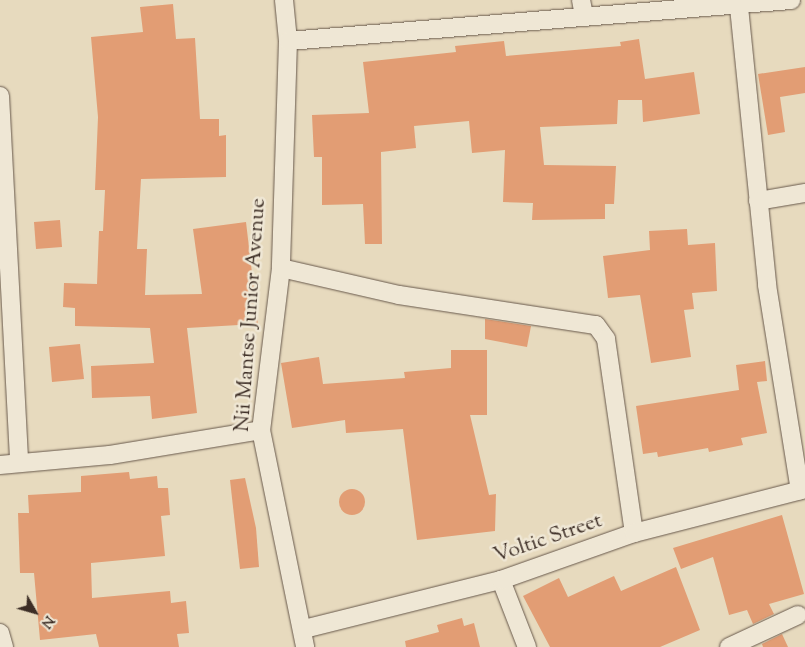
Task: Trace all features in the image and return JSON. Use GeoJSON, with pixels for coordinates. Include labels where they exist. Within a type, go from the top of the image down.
{"type":"FeatureCollection","features":[{"type":"Feature","properties":{"kind":"street","name":"Nii Mantse Junior Avenue"},"geometry":{"type":"LineString","coordinates":[[284,0],[288,41],[281,268],[261,430],[304,629],[305,647]]}},
{"type":"Feature","properties":{"kind":"street"},"geometry":{"type":"LineString","coordinates":[[288,41],[582,8],[739,7],[791,0]]}},
{"type":"Feature","properties":{"kind":"street"},"geometry":{"type":"LineString","coordinates":[[739,7],[767,285],[803,490]]}},
{"type":"Feature","properties":{"kind":"street"},"geometry":{"type":"LineString","coordinates":[[0,96],[18,461]]}},
{"type":"Feature","properties":{"kind":"street"},"geometry":{"type":"LineString","coordinates":[[758,201],[805,193]]}},
{"type":"Feature","properties":{"kind":"street"},"geometry":{"type":"LineString","coordinates":[[281,268],[399,295],[596,325],[606,339],[634,533]]}},
{"type":"Feature","properties":{"kind":"street"},"geometry":{"type":"LineString","coordinates":[[0,465],[18,461],[110,455],[261,430]]}},
{"type":"Feature","properties":{"kind":"street","name":"Voltic Street"},"geometry":{"type":"LineString","coordinates":[[304,629],[501,580],[634,533],[803,490]]}},
{"type":"Feature","properties":{"kind":"street"},"geometry":{"type":"LineString","coordinates":[[501,580],[527,647]]}},
{"type":"Feature","properties":{"kind":"street"},"geometry":{"type":"LineString","coordinates":[[729,647],[798,615]]}},
{"type":"Feature","properties":{"kind":"street"},"geometry":{"type":"LineString","coordinates":[[0,633],[4,647]]}},
{"type":"Feature","properties":{"kind":"building"},"geometry":{"type":"Polygon","coordinates":[[[173,4],[176,39],[195,38],[200,119],[219,119],[219,136],[226,135],[226,177],[141,179],[137,249],[147,249],[145,295],[202,294],[193,229],[246,222],[258,324],[187,328],[197,413],[152,419],[150,396],[92,398],[91,366],[154,363],[150,328],[75,326],[75,308],[63,307],[64,283],[97,284],[99,231],[103,231],[105,190],[95,190],[98,117],[91,37],[143,32],[140,7],[173,4]]]}},
{"type":"Feature","properties":{"kind":"building"},"geometry":{"type":"Polygon","coordinates":[[[639,39],[645,79],[694,72],[700,114],[643,122],[642,100],[618,100],[617,124],[540,127],[544,165],[616,166],[614,204],[605,204],[605,219],[532,220],[533,203],[503,202],[505,150],[472,153],[469,121],[414,126],[416,148],[381,152],[382,244],[365,244],[363,204],[322,205],[322,157],[314,157],[312,115],[369,113],[363,62],[456,52],[455,46],[504,41],[506,56],[621,46],[620,42],[639,39]]]}},
{"type":"Feature","properties":{"kind":"building"},"geometry":{"type":"Polygon","coordinates":[[[805,67],[805,93],[780,97],[785,132],[768,135],[758,74],[805,67]]]}},
{"type":"Feature","properties":{"kind":"building"},"geometry":{"type":"Polygon","coordinates":[[[60,220],[62,247],[36,249],[34,222],[60,220]]]}},
{"type":"Feature","properties":{"kind":"building"},"geometry":{"type":"Polygon","coordinates":[[[687,229],[688,245],[715,243],[717,291],[692,293],[694,309],[684,310],[691,357],[651,363],[640,295],[608,298],[603,256],[650,250],[649,231],[687,229]]]}},
{"type":"Feature","properties":{"kind":"building"},"geometry":{"type":"Polygon","coordinates":[[[485,319],[531,326],[527,347],[485,339],[485,319]]]}},
{"type":"Feature","properties":{"kind":"building"},"geometry":{"type":"Polygon","coordinates":[[[80,344],[84,379],[52,382],[49,347],[80,344]]]}},
{"type":"Feature","properties":{"kind":"building"},"geometry":{"type":"Polygon","coordinates":[[[451,350],[487,350],[487,415],[470,415],[489,495],[496,494],[495,531],[417,540],[403,429],[346,433],[345,420],[292,428],[281,363],[319,357],[323,384],[405,378],[404,372],[451,368],[451,350]]]}},
{"type":"Feature","properties":{"kind":"building"},"geometry":{"type":"Polygon","coordinates":[[[765,361],[767,381],[757,382],[767,433],[741,438],[743,445],[709,452],[708,448],[658,457],[657,452],[643,454],[636,406],[739,390],[736,365],[765,361]]]}},
{"type":"Feature","properties":{"kind":"building"},"geometry":{"type":"Polygon","coordinates":[[[129,472],[130,479],[157,476],[158,488],[168,488],[170,515],[161,516],[165,556],[91,563],[92,598],[170,591],[171,603],[186,601],[189,633],[177,634],[179,647],[99,647],[96,634],[40,640],[34,573],[20,573],[18,513],[29,513],[28,495],[81,492],[81,476],[129,472]]]}},
{"type":"Feature","properties":{"kind":"building"},"geometry":{"type":"Polygon","coordinates":[[[245,478],[256,528],[259,567],[240,569],[230,480],[245,478]]]}},
{"type":"Feature","properties":{"kind":"building"},"geometry":{"type":"Polygon","coordinates":[[[352,489],[361,493],[365,502],[361,511],[352,515],[343,511],[339,502],[343,493],[352,489]]]}},
{"type":"Feature","properties":{"kind":"building"},"geometry":{"type":"Polygon","coordinates":[[[782,515],[804,594],[769,604],[774,614],[753,624],[747,610],[729,615],[713,557],[681,569],[673,548],[782,515]]]}},
{"type":"Feature","properties":{"kind":"building"},"geometry":{"type":"Polygon","coordinates":[[[676,567],[700,630],[660,647],[550,647],[523,596],[559,578],[568,597],[614,576],[621,591],[676,567]]]}},
{"type":"Feature","properties":{"kind":"building"},"geometry":{"type":"Polygon","coordinates":[[[462,618],[464,626],[474,623],[480,647],[406,647],[405,641],[439,632],[437,625],[462,618]]]}},
{"type":"Feature","properties":{"kind":"building"},"geometry":{"type":"Polygon","coordinates":[[[782,634],[788,647],[763,647],[762,644],[782,634]]]}}]}
